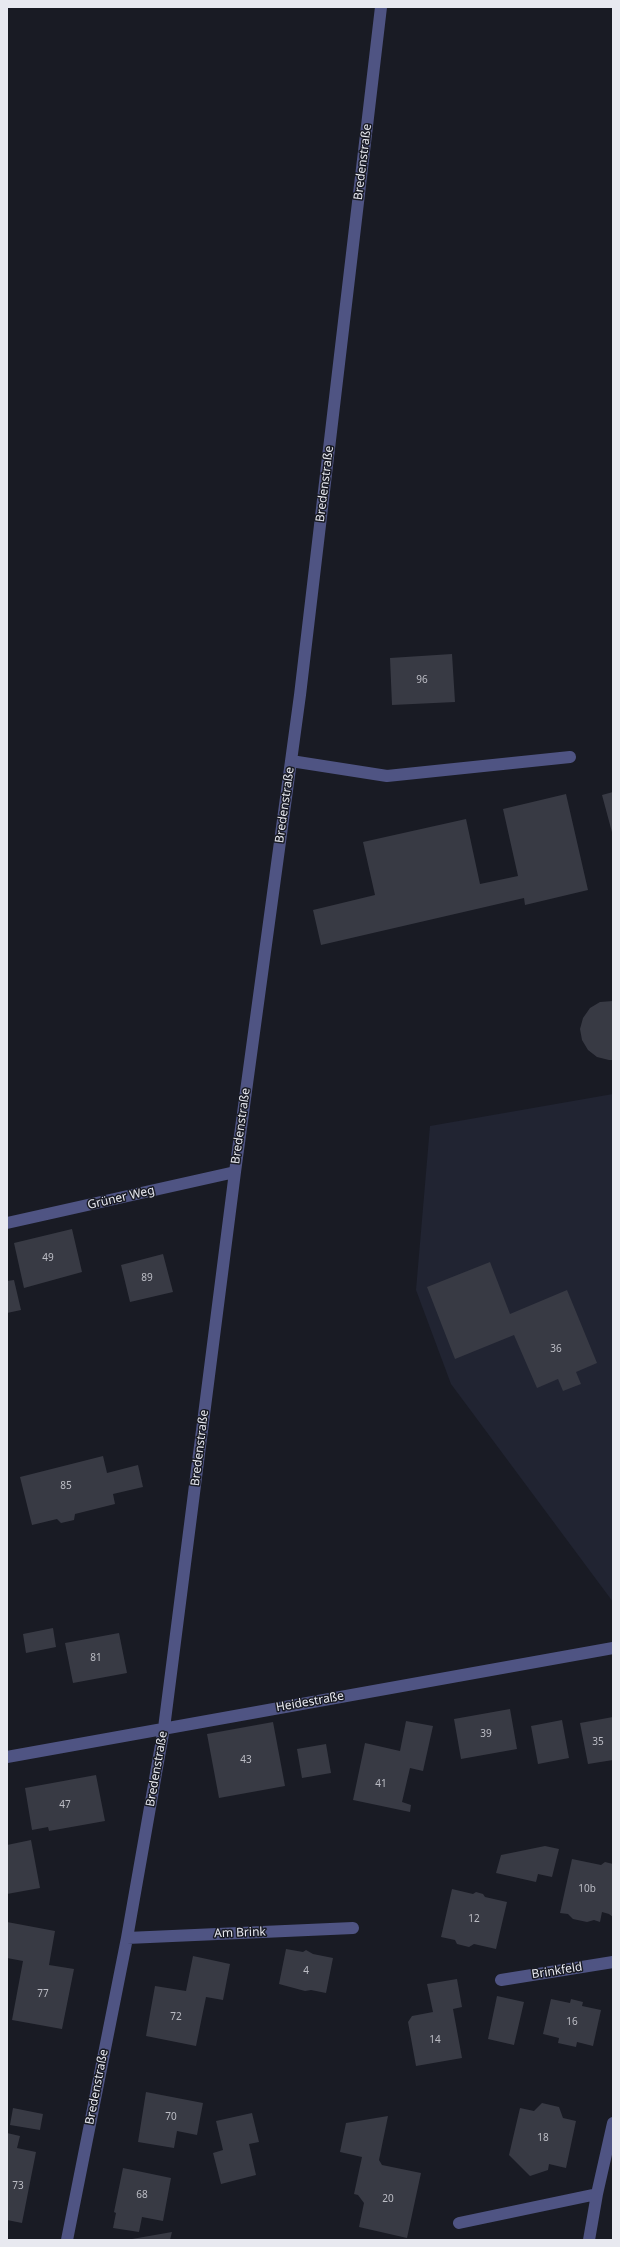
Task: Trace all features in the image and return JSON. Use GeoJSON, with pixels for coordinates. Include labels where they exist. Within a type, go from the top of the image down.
{"type":"FeatureCollection","features":[{"type":"Feature","properties":{"kind":"street","name":"Bredenstraße"},"geometry":{"type":"LineString","coordinates":[[67,2240],[127,1938],[164,1728],[235,1172],[291,761],[381,7]]}},
{"type":"Feature","properties":{"kind":"street"},"geometry":{"type":"LineString","coordinates":[[291,761],[387,776],[570,758]]}},
{"type":"Feature","properties":{"kind":"street","name":"Grüner Weg"},"geometry":{"type":"LineString","coordinates":[[7,1223],[235,1172]]}},
{"type":"Feature","properties":{"kind":"street","name":"Heidestraße"},"geometry":{"type":"LineString","coordinates":[[7,1757],[613,1648]]}},
{"type":"Feature","properties":{"kind":"street","name":"Am Brink"},"geometry":{"type":"LineString","coordinates":[[127,1938],[353,1928]]}},
{"type":"Feature","properties":{"kind":"street","name":"Brinkfeld"},"geometry":{"type":"LineString","coordinates":[[501,1980],[613,1962]]}},
{"type":"Feature","properties":{"kind":"street"},"geometry":{"type":"LineString","coordinates":[[589,2240],[597,2194],[613,2123]]}},
{"type":"Feature","properties":{"kind":"street"},"geometry":{"type":"LineString","coordinates":[[459,2223],[597,2194]]}},
{"type":"Feature","properties":{"kind":"shaded area"},"geometry":{"type":"Polygon","coordinates":[[[613,1094],[613,1602],[451,1384],[416,1290],[430,1126],[613,1094]]]}},
{"type":"Feature","properties":{"kind":"building"},"geometry":{"type":"Polygon","coordinates":[[[452,654],[455,702],[392,705],[390,658],[452,654]]]}},
{"type":"Feature","properties":{"kind":"building"},"geometry":{"type":"Polygon","coordinates":[[[613,792],[613,836],[602,795],[613,792]]]}},
{"type":"Feature","properties":{"kind":"building"},"geometry":{"type":"Polygon","coordinates":[[[566,794],[588,890],[525,905],[524,898],[321,945],[313,910],[375,895],[363,842],[466,819],[480,884],[518,876],[503,809],[566,794]]]}},
{"type":"Feature","properties":{"kind":"building"},"geometry":{"type":"Polygon","coordinates":[[[613,1001],[613,1060],[609,1060],[597,1057],[588,1050],[582,1040],[580,1029],[583,1018],[590,1008],[600,1002],[613,1001]]]}},
{"type":"Feature","properties":{"kind":"building"},"geometry":{"type":"Polygon","coordinates":[[[72,1229],[82,1272],[24,1288],[14,1243],[72,1229]]]}},
{"type":"Feature","properties":{"kind":"building"},"geometry":{"type":"Polygon","coordinates":[[[163,1254],[173,1292],[130,1302],[121,1265],[163,1254]]]}},
{"type":"Feature","properties":{"kind":"building"},"geometry":{"type":"Polygon","coordinates":[[[490,1262],[510,1314],[567,1290],[597,1363],[576,1372],[581,1384],[563,1391],[558,1379],[537,1388],[514,1335],[455,1359],[427,1287],[490,1262]]]}},
{"type":"Feature","properties":{"kind":"building"},"geometry":{"type":"Polygon","coordinates":[[[14,1280],[21,1310],[7,1313],[7,1281],[14,1280]]]}},
{"type":"Feature","properties":{"kind":"building"},"geometry":{"type":"Polygon","coordinates":[[[103,1456],[107,1473],[138,1465],[143,1487],[113,1494],[115,1504],[75,1514],[74,1520],[61,1523],[57,1519],[32,1525],[20,1477],[103,1456]]]}},
{"type":"Feature","properties":{"kind":"building"},"geometry":{"type":"Polygon","coordinates":[[[53,1628],[56,1647],[26,1653],[23,1634],[53,1628]]]}},
{"type":"Feature","properties":{"kind":"building"},"geometry":{"type":"Polygon","coordinates":[[[119,1633],[127,1673],[73,1683],[65,1643],[119,1633]]]}},
{"type":"Feature","properties":{"kind":"building"},"geometry":{"type":"Polygon","coordinates":[[[510,1709],[517,1749],[461,1759],[454,1719],[510,1709]]]}},
{"type":"Feature","properties":{"kind":"building"},"geometry":{"type":"Polygon","coordinates":[[[613,1717],[613,1760],[588,1764],[580,1723],[613,1717]]]}},
{"type":"Feature","properties":{"kind":"building"},"geometry":{"type":"Polygon","coordinates":[[[562,1720],[569,1758],[538,1764],[531,1726],[562,1720]]]}},
{"type":"Feature","properties":{"kind":"building"},"geometry":{"type":"Polygon","coordinates":[[[406,1721],[433,1726],[423,1771],[410,1768],[402,1802],[411,1805],[410,1812],[353,1800],[365,1743],[400,1751],[406,1721]]]}},
{"type":"Feature","properties":{"kind":"building"},"geometry":{"type":"Polygon","coordinates":[[[273,1722],[285,1786],[219,1798],[207,1734],[273,1722]]]}},
{"type":"Feature","properties":{"kind":"building"},"geometry":{"type":"Polygon","coordinates":[[[326,1744],[331,1773],[302,1778],[297,1749],[326,1744]]]}},
{"type":"Feature","properties":{"kind":"building"},"geometry":{"type":"Polygon","coordinates":[[[96,1775],[105,1821],[49,1831],[48,1827],[32,1830],[25,1788],[96,1775]]]}},
{"type":"Feature","properties":{"kind":"building"},"geometry":{"type":"Polygon","coordinates":[[[31,1840],[40,1888],[7,1894],[7,1845],[31,1840]]]}},
{"type":"Feature","properties":{"kind":"building"},"geometry":{"type":"Polygon","coordinates":[[[545,1846],[559,1849],[552,1877],[538,1874],[536,1882],[496,1873],[501,1855],[545,1846]]]}},
{"type":"Feature","properties":{"kind":"building"},"geometry":{"type":"Polygon","coordinates":[[[572,1859],[601,1865],[605,1862],[613,1864],[613,1917],[602,1912],[600,1922],[594,1920],[587,1922],[573,1919],[568,1914],[560,1913],[572,1859]]]}},
{"type":"Feature","properties":{"kind":"building"},"geometry":{"type":"Polygon","coordinates":[[[452,1889],[473,1894],[476,1892],[483,1894],[485,1897],[507,1902],[496,1949],[474,1944],[469,1947],[457,1944],[455,1940],[441,1937],[452,1889]]]}},
{"type":"Feature","properties":{"kind":"building"},"geometry":{"type":"Polygon","coordinates":[[[7,1922],[55,1931],[49,1965],[74,1969],[62,2029],[12,2020],[23,1961],[7,1958],[7,1922]]]}},
{"type":"Feature","properties":{"kind":"building"},"geometry":{"type":"Polygon","coordinates":[[[286,1949],[303,1952],[306,1950],[313,1954],[333,1958],[326,1993],[311,1990],[305,1991],[279,1984],[286,1949]]]}},
{"type":"Feature","properties":{"kind":"building"},"geometry":{"type":"Polygon","coordinates":[[[193,1956],[230,1964],[223,2000],[206,1997],[196,2046],[146,2036],[155,1986],[186,1991],[193,1956]]]}},
{"type":"Feature","properties":{"kind":"building"},"geometry":{"type":"Polygon","coordinates":[[[457,1979],[462,2007],[453,2009],[462,2058],[416,2066],[408,2022],[412,2016],[433,2012],[427,1984],[457,1979]]]}},
{"type":"Feature","properties":{"kind":"building"},"geometry":{"type":"Polygon","coordinates":[[[497,1996],[524,2002],[514,2045],[488,2039],[497,1996]]]}},
{"type":"Feature","properties":{"kind":"building"},"geometry":{"type":"Polygon","coordinates":[[[551,1999],[570,2003],[571,1999],[583,2002],[582,2006],[601,2010],[593,2046],[577,2042],[576,2047],[558,2043],[559,2038],[543,2034],[551,1999]]]}},
{"type":"Feature","properties":{"kind":"building"},"geometry":{"type":"Polygon","coordinates":[[[146,2092],[203,2103],[197,2135],[177,2131],[174,2148],[138,2142],[146,2092]]]}},
{"type":"Feature","properties":{"kind":"building"},"geometry":{"type":"Polygon","coordinates":[[[542,2103],[559,2107],[563,2118],[576,2121],[566,2168],[549,2164],[548,2170],[530,2176],[509,2155],[520,2108],[534,2111],[542,2103]]]}},
{"type":"Feature","properties":{"kind":"building"},"geometry":{"type":"Polygon","coordinates":[[[13,2108],[43,2114],[40,2130],[10,2125],[13,2108]]]}},
{"type":"Feature","properties":{"kind":"building"},"geometry":{"type":"Polygon","coordinates":[[[252,2113],[259,2142],[249,2144],[256,2175],[221,2184],[213,2153],[223,2150],[216,2121],[252,2113]]]}},
{"type":"Feature","properties":{"kind":"building"},"geometry":{"type":"Polygon","coordinates":[[[388,2116],[379,2160],[382,2165],[421,2173],[407,2238],[359,2227],[364,2203],[358,2195],[354,2194],[362,2157],[340,2152],[346,2123],[388,2116]]]}},
{"type":"Feature","properties":{"kind":"building"},"geometry":{"type":"Polygon","coordinates":[[[7,2133],[20,2136],[17,2148],[36,2152],[22,2223],[7,2220],[7,2133]]]}},
{"type":"Feature","properties":{"kind":"building"},"geometry":{"type":"Polygon","coordinates":[[[123,2168],[171,2178],[163,2221],[142,2217],[139,2232],[113,2228],[116,2213],[114,2212],[123,2168]]]}},
{"type":"Feature","properties":{"kind":"building"},"geometry":{"type":"Polygon","coordinates":[[[172,2232],[170,2240],[132,2239],[172,2232]]]}}]}
